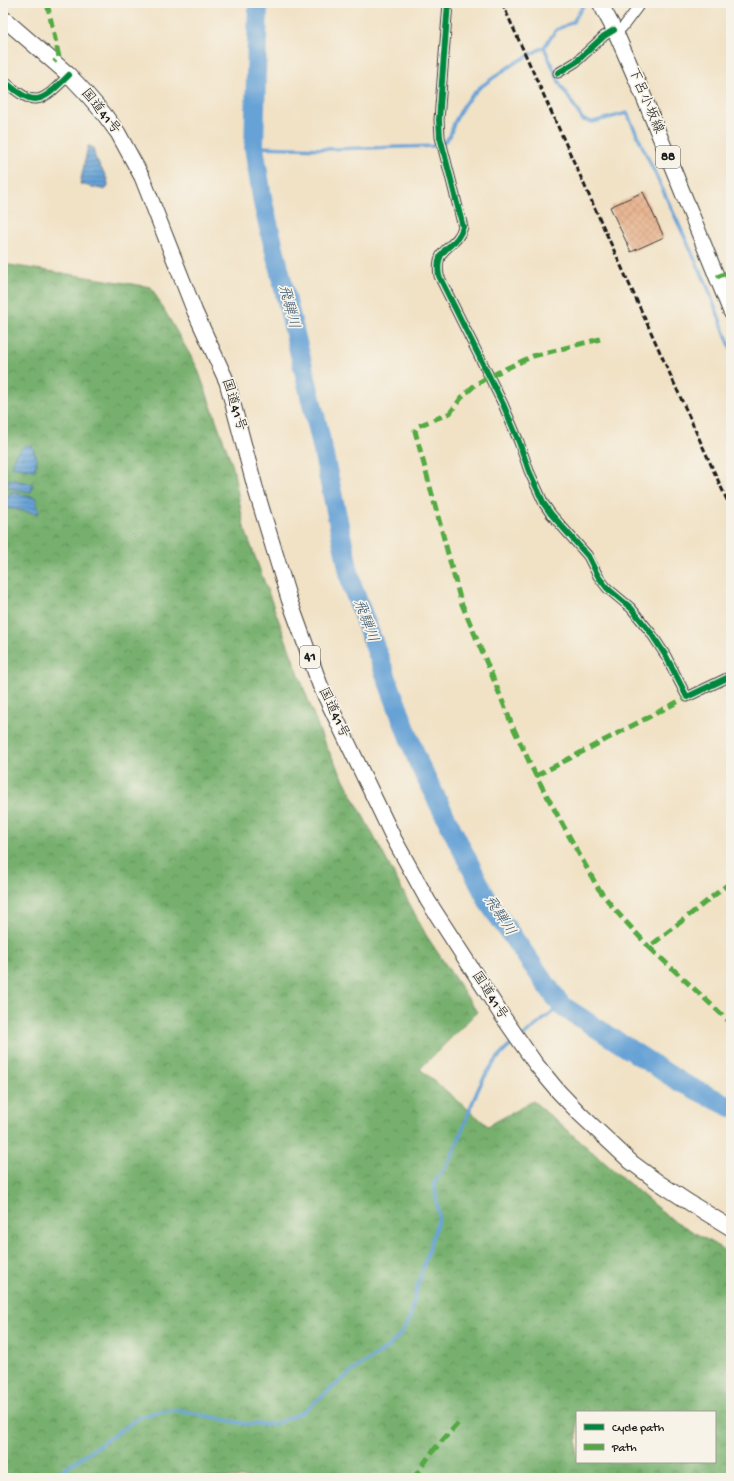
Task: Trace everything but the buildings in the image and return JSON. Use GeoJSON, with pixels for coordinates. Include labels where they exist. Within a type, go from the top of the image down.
{"type":"FeatureCollection","features":[{"type":"Feature","properties":{"kind":"main road","name":"下呂小坂線"},"geometry":{"type":"LineString","coordinates":[[600,3],[615,32],[642,95],[731,312]]}},
{"type":"Feature","properties":{"kind":"main road","name":"国道41号"},"geometry":{"type":"LineString","coordinates":[[3,18],[69,75],[104,114],[118,133],[142,177],[195,312],[227,382],[255,487],[289,599],[320,685],[394,839],[428,901],[501,1014],[535,1062],[558,1091],[631,1162],[690,1203],[731,1228]]}},
{"type":"Feature","properties":{"kind":"street"},"geometry":{"type":"LineString","coordinates":[[448,3],[439,120],[440,137],[463,227],[461,234],[456,241],[444,250],[440,256],[438,269],[439,276],[503,404],[529,471],[544,504],[551,514],[588,556],[598,576],[608,588],[631,608],[651,632],[666,656],[687,697],[731,676]]}},
{"type":"Feature","properties":{"kind":"street"},"geometry":{"type":"LineString","coordinates":[[558,73],[576,62],[604,36],[623,27],[641,3]]}},
{"type":"Feature","properties":{"kind":"street"},"geometry":{"type":"LineString","coordinates":[[3,80],[24,98],[34,100],[52,92],[69,75]]}},
{"type":"Feature","properties":{"kind":"green space"},"geometry":{"type":"Polygon","coordinates":[[[3,264],[151,287],[197,367],[233,467],[244,527],[323,740],[426,935],[477,1012],[420,1069],[488,1126],[533,1101],[668,1217],[731,1254],[731,1478],[3,1478],[3,264]]]}},
{"type":"Feature","properties":{"kind":"water"},"geometry":{"type":"Polygon","coordinates":[[[88,146],[93,148],[95,157],[107,179],[108,187],[105,190],[80,184],[88,146]]]}},
{"type":"Feature","properties":{"kind":"water"},"geometry":{"type":"Polygon","coordinates":[[[25,445],[32,446],[37,459],[35,470],[12,466],[15,455],[25,445]]]}},
{"type":"Feature","properties":{"kind":"water"},"geometry":{"type":"Polygon","coordinates":[[[9,479],[33,484],[31,492],[8,488],[9,479]]]}},
{"type":"Feature","properties":{"kind":"water"},"geometry":{"type":"Polygon","coordinates":[[[11,492],[36,498],[39,514],[3,507],[11,492]]]}},
{"type":"Feature","properties":{"kind":"waterway","name":"飛騨川"},"geometry":{"type":"LineString","coordinates":[[258,3],[254,147],[263,203],[319,432],[352,586],[419,764],[490,905],[561,1005],[680,1082],[731,1107]]}},
{"type":"Feature","properties":{"kind":"waterway"},"geometry":{"type":"LineString","coordinates":[[254,147],[328,149],[440,146],[450,136],[454,123],[465,103],[479,88],[513,64],[544,47],[556,30],[573,22],[586,3]]}},
{"type":"Feature","properties":{"kind":"waterway"},"geometry":{"type":"LineString","coordinates":[[544,47],[560,84],[583,120],[593,122],[627,113],[706,283],[731,349]]}},
{"type":"Feature","properties":{"kind":"waterway"},"geometry":{"type":"LineString","coordinates":[[521,1038],[561,1005]]}},
{"type":"Feature","properties":{"kind":"waterway"},"geometry":{"type":"LineString","coordinates":[[54,1478],[60,1472],[140,1417],[161,1411],[179,1410],[246,1424],[274,1424],[303,1412],[355,1369],[386,1349],[399,1336],[409,1321],[417,1288],[439,1216],[434,1183],[448,1163],[474,1098],[490,1067],[516,1041]]}},
{"type":"Feature","properties":{"kind":"railway"},"geometry":{"type":"LineString","coordinates":[[502,3],[731,509]]}},
{"type":"Feature","properties":{"kind":"marked path"},"geometry":{"type":"LineString","coordinates":[[47,3],[59,57],[54,62]]}},
{"type":"Feature","properties":{"kind":"marked path"},"geometry":{"type":"LineString","coordinates":[[717,277],[731,271]]}},
{"type":"Feature","properties":{"kind":"marked path"},"geometry":{"type":"LineString","coordinates":[[600,339],[533,356],[488,377],[475,385],[462,397],[450,413],[418,426],[415,431],[461,602],[512,725],[535,774],[598,888],[615,910],[649,947]]}},
{"type":"Feature","properties":{"kind":"marked path"},"geometry":{"type":"LineString","coordinates":[[536,776],[687,697]]}},
{"type":"Feature","properties":{"kind":"marked path"},"geometry":{"type":"LineString","coordinates":[[731,882],[649,947],[731,1023]]}},
{"type":"Feature","properties":{"kind":"marked path"},"geometry":{"type":"LineString","coordinates":[[414,1478],[432,1452],[461,1420]]}},
{"type":"Feature","properties":{"kind":"cycle path"},"geometry":{"type":"LineString","coordinates":[[448,3],[439,120],[440,137],[463,227],[460,235],[446,248],[440,258],[438,266],[439,276],[503,404],[529,471],[544,504],[551,514],[588,556],[598,576],[607,588],[631,608],[651,633],[666,656],[687,697],[731,676]]}},
{"type":"Feature","properties":{"kind":"cycle path"},"geometry":{"type":"LineString","coordinates":[[558,73],[576,62],[604,36],[614,30]]}},
{"type":"Feature","properties":{"kind":"cycle path"},"geometry":{"type":"LineString","coordinates":[[3,80],[23,95],[37,99],[44,97],[51,92],[69,75]]}}]}
